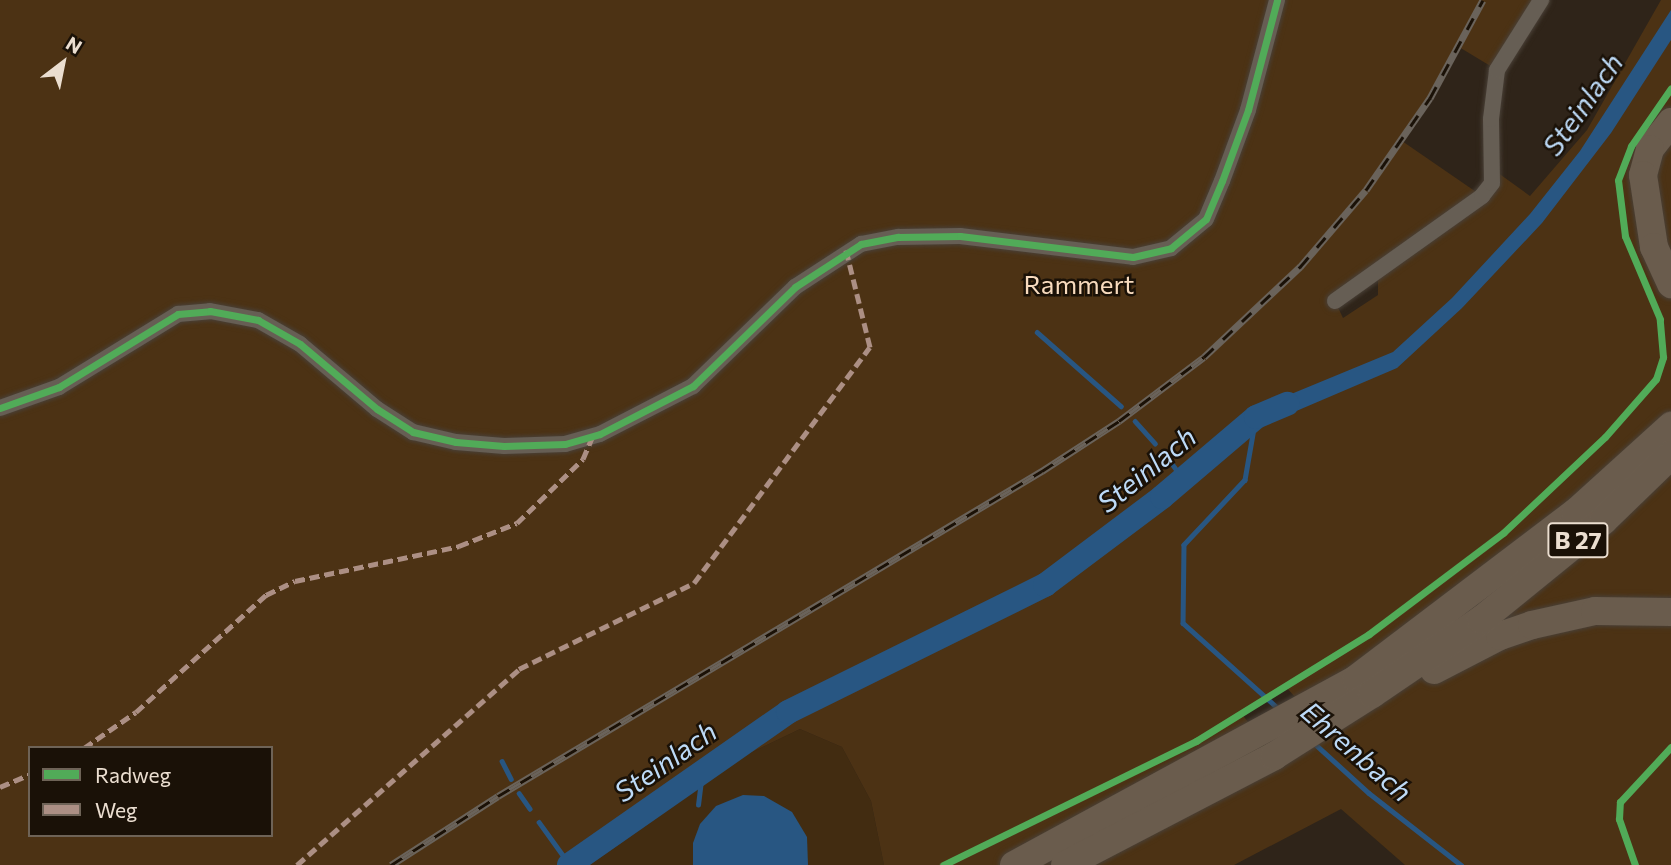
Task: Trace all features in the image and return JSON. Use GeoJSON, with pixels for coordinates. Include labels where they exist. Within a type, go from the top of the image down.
{"type":"FeatureCollection","features":[{"type":"Feature","properties":{"kind":"highway"},"geometry":{"type":"LineString","coordinates":[[1671,122],[1650,149],[1643,175],[1654,247],[1671,284]]}},
{"type":"Feature","properties":{"kind":"highway"},"geometry":{"type":"LineString","coordinates":[[1671,136],[1653,176],[1654,202],[1671,243]]}},
{"type":"Feature","properties":{"kind":"highway"},"geometry":{"type":"LineString","coordinates":[[1575,513],[1671,403]]}},
{"type":"Feature","properties":{"kind":"highway","name":"B 27"},"geometry":{"type":"LineString","coordinates":[[1322,717],[1356,679],[1444,615],[1575,513],[1671,426]]}},
{"type":"Feature","properties":{"kind":"highway","name":"B 27"},"geometry":{"type":"LineString","coordinates":[[1014,865],[1322,717],[1481,620],[1603,521],[1671,455]]}},
{"type":"Feature","properties":{"kind":"highway"},"geometry":{"type":"LineString","coordinates":[[1322,717],[1376,703],[1500,636],[1531,625],[1595,611],[1671,612]]}},
{"type":"Feature","properties":{"kind":"highway","name":"B 27"},"geometry":{"type":"LineString","coordinates":[[1065,865],[1265,746]]}},
{"type":"Feature","properties":{"kind":"street"},"geometry":{"type":"LineString","coordinates":[[0,408],[59,387],[178,314],[209,311],[258,320],[300,344],[357,394],[413,432],[504,446],[565,444],[600,434],[693,386],[795,286],[860,244],[898,237],[960,236],[1133,257],[1171,248],[1206,219],[1248,110],[1277,0]]}},
{"type":"Feature","properties":{"kind":"street"},"geometry":{"type":"LineString","coordinates":[[1335,301],[1482,196],[1492,183],[1491,119],[1497,70],[1541,0]]}},
{"type":"Feature","properties":{"kind":"shaded area"},"geometry":{"type":"Polygon","coordinates":[[[800,729],[842,747],[871,801],[884,865],[590,865],[746,755],[800,729]]]}},
{"type":"Feature","properties":{"kind":"green space","name":"Rammert"},"geometry":{"type":"Polygon","coordinates":[[[0,0],[1541,0],[1497,70],[1459,47],[1402,141],[1482,196],[1494,170],[1530,196],[1587,130],[1661,0],[1671,0],[1671,865],[1405,865],[1341,809],[1234,865],[884,865],[871,801],[842,747],[800,729],[746,755],[590,865],[0,865],[0,0]],[[1378,271],[1335,301],[1343,318],[1378,295],[1378,271]],[[1285,686],[1241,713],[1274,755],[1327,732],[1285,686]]]}},
{"type":"Feature","properties":{"kind":"water"},"geometry":{"type":"Polygon","coordinates":[[[1671,10],[1671,40],[1611,133],[1542,223],[1462,308],[1397,368],[1261,426],[1257,408],[1393,352],[1452,298],[1530,214],[1580,151],[1671,10]]]}},
{"type":"Feature","properties":{"kind":"water"},"geometry":{"type":"Polygon","coordinates":[[[743,795],[764,796],[792,812],[807,837],[808,865],[693,865],[693,843],[700,824],[716,806],[743,795]]]}},
{"type":"Feature","properties":{"kind":"waterway"},"geometry":{"type":"LineString","coordinates":[[1037,332],[1121,406]]}},
{"type":"Feature","properties":{"kind":"waterway","name":"Steinlach"},"geometry":{"type":"LineString","coordinates":[[569,865],[788,712],[1045,585],[1162,497],[1256,417],[1287,404]]}},
{"type":"Feature","properties":{"kind":"waterway","name":"Ehrenbach"},"geometry":{"type":"LineString","coordinates":[[1256,417],[1245,480],[1184,545],[1183,623],[1280,710]]}},
{"type":"Feature","properties":{"kind":"waterway"},"geometry":{"type":"LineString","coordinates":[[1135,421],[1155,443]]}},
{"type":"Feature","properties":{"kind":"waterway"},"geometry":{"type":"LineString","coordinates":[[1165,454],[1183,479]]}},
{"type":"Feature","properties":{"kind":"waterway","name":"Ehrenbach"},"geometry":{"type":"LineString","coordinates":[[1314,743],[1369,793],[1461,865]]}},
{"type":"Feature","properties":{"kind":"waterway"},"geometry":{"type":"LineString","coordinates":[[502,761],[511,779]]}},
{"type":"Feature","properties":{"kind":"waterway"},"geometry":{"type":"LineString","coordinates":[[698,805],[702,770]]}},
{"type":"Feature","properties":{"kind":"waterway"},"geometry":{"type":"LineString","coordinates":[[519,793],[530,809]]}},
{"type":"Feature","properties":{"kind":"waterway"},"geometry":{"type":"LineString","coordinates":[[539,822],[570,865]]}},
{"type":"Feature","properties":{"kind":"railway"},"geometry":{"type":"LineString","coordinates":[[391,865],[498,796],[1042,471],[1119,421],[1204,357],[1300,267],[1366,190],[1430,98],[1483,0]]}},
{"type":"Feature","properties":{"kind":"marked path"},"geometry":{"type":"LineString","coordinates":[[297,865],[519,669],[694,583],[870,347],[846,250]]}},
{"type":"Feature","properties":{"kind":"marked path"},"geometry":{"type":"LineString","coordinates":[[87,746],[136,712],[266,595],[295,581],[459,546],[517,523],[583,459],[593,436]]}},
{"type":"Feature","properties":{"kind":"marked path"},"geometry":{"type":"LineString","coordinates":[[0,787],[28,775]]}},
{"type":"Feature","properties":{"kind":"cycle path"},"geometry":{"type":"LineString","coordinates":[[0,408],[59,387],[178,314],[210,311],[258,320],[300,344],[377,409],[413,432],[456,442],[504,446],[565,444],[600,434],[693,386],[795,287],[861,244],[898,237],[960,236],[1133,257],[1171,248],[1206,219],[1248,110],[1277,0]]}},
{"type":"Feature","properties":{"kind":"cycle path"},"geometry":{"type":"LineString","coordinates":[[943,865],[1196,741],[1369,634],[1503,533],[1605,437],[1656,379],[1663,357],[1660,319],[1625,236],[1618,180],[1631,146],[1671,88]]}},
{"type":"Feature","properties":{"kind":"cycle path"},"geometry":{"type":"LineString","coordinates":[[1635,865],[1619,819],[1620,802],[1671,747]]}}]}
